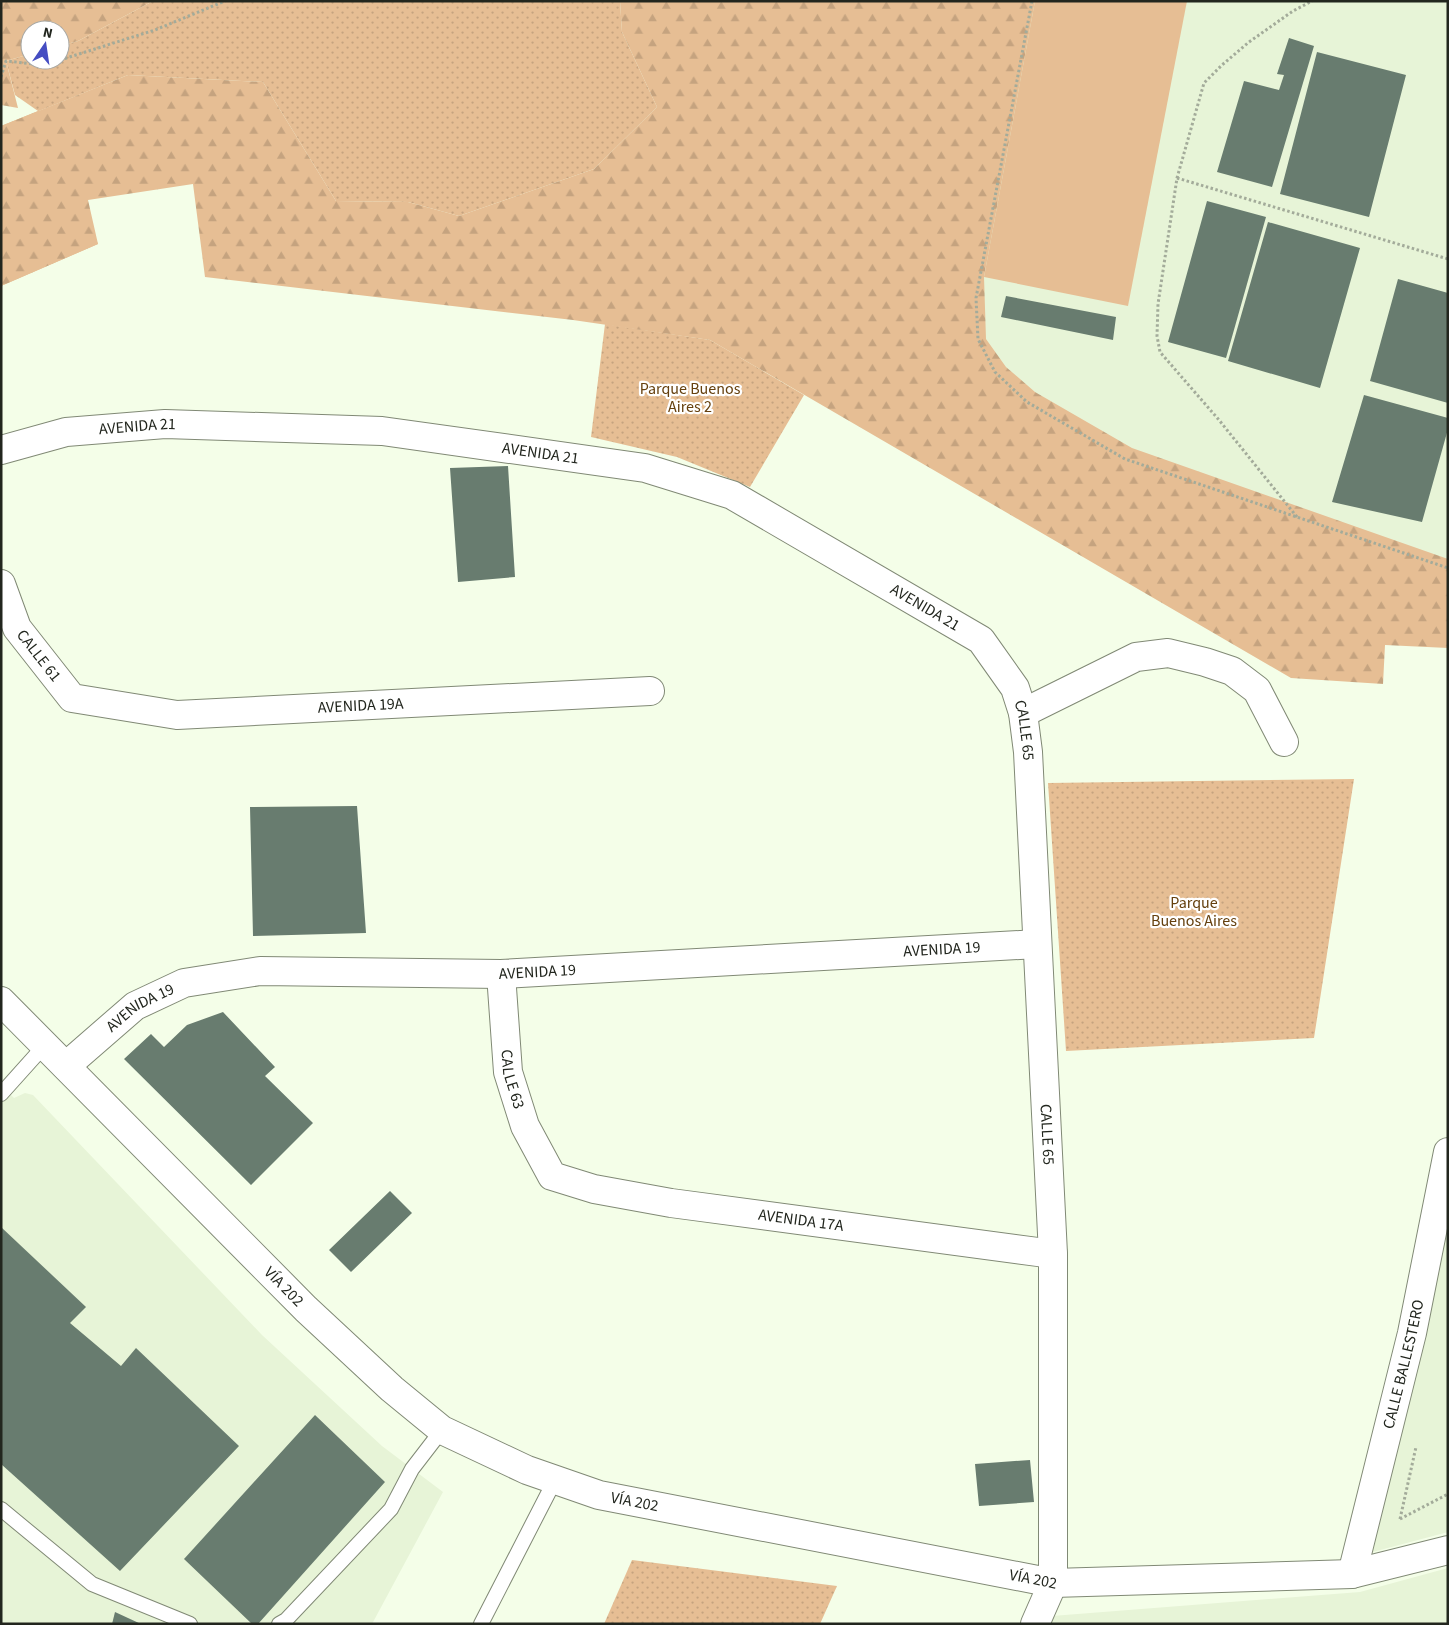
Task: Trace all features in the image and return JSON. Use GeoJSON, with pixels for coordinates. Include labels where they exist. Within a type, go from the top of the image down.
{"type":"FeatureCollection","features":[{"type":"Feature","properties":{"kind":"street","name":"AVENIDA 21"},"geometry":{"type":"LineString","coordinates":[[1,450],[66,432],[175,424],[382,431],[645,468],[732,496],[981,640],[1019,700]]}},
{"type":"Feature","properties":{"kind":"street","name":"CALLE 61"},"geometry":{"type":"LineString","coordinates":[[1,584],[17,628],[72,698]]}},
{"type":"Feature","properties":{"kind":"street"},"geometry":{"type":"LineString","coordinates":[[1019,700],[1136,657],[1168,653],[1232,671],[1258,690],[1284,742]]}},
{"type":"Feature","properties":{"kind":"street","name":"AVENIDA 19A"},"geometry":{"type":"LineString","coordinates":[[72,698],[177,715],[650,691]]}},
{"type":"Feature","properties":{"kind":"street","name":"CALLE 65"},"geometry":{"type":"LineString","coordinates":[[1019,700],[1028,752],[1053,1254],[1053,1583]]}},
{"type":"Feature","properties":{"kind":"street","name":"AVENIDA 19"},"geometry":{"type":"LineString","coordinates":[[66,1066],[135,1006],[184,983],[260,971],[501,974],[1037,944]]}},
{"type":"Feature","properties":{"kind":"street","name":"CALLE 63"},"geometry":{"type":"LineString","coordinates":[[501,974],[508,1072],[525,1126],[552,1176]]}},
{"type":"Feature","properties":{"kind":"street","name":"VÍA 202"},"geometry":{"type":"LineString","coordinates":[[1,1000],[306,1308],[392,1389],[442,1430],[527,1470],[599,1495],[1053,1583],[1352,1574],[1448,1550]]}},
{"type":"Feature","properties":{"kind":"street","name":"CALLE BALLESTERO"},"geometry":{"type":"LineString","coordinates":[[1352,1574],[1412,1333],[1448,1152]]}},
{"type":"Feature","properties":{"kind":"street","name":"AVENIDA 17A"},"geometry":{"type":"LineString","coordinates":[[552,1176],[594,1189],[671,1203],[1053,1254]]}},
{"type":"Feature","properties":{"kind":"street"},"geometry":{"type":"LineString","coordinates":[[1035,1624],[1053,1583]]}},
{"type":"Feature","properties":{"kind":"lane"},"geometry":{"type":"LineString","coordinates":[[1,1094],[45,1045]]}},
{"type":"Feature","properties":{"kind":"lane"},"geometry":{"type":"LineString","coordinates":[[279,1624],[286,1620],[391,1509],[412,1469],[442,1430]]}},
{"type":"Feature","properties":{"kind":"lane"},"geometry":{"type":"LineString","coordinates":[[481,1624],[556,1480]]}},
{"type":"Feature","properties":{"kind":"lane"},"geometry":{"type":"LineString","coordinates":[[1,1509],[92,1584],[190,1624]]}},
{"type":"Feature","properties":{"kind":"path"},"geometry":{"type":"LineString","coordinates":[[70,57],[155,30],[225,1]]}},
{"type":"Feature","properties":{"kind":"path"},"geometry":{"type":"LineString","coordinates":[[1032,1],[976,298],[978,339],[995,372],[1026,402],[1125,459],[1448,568]]}},
{"type":"Feature","properties":{"kind":"path"},"geometry":{"type":"LineString","coordinates":[[1298,518],[1219,420],[1160,352],[1157,336],[1158,304],[1177,178],[1204,84],[1222,65],[1249,42],[1293,11],[1312,1]]}},
{"type":"Feature","properties":{"kind":"path"},"geometry":{"type":"LineString","coordinates":[[1,76],[6,60],[20,62]]}},
{"type":"Feature","properties":{"kind":"path"},"geometry":{"type":"LineString","coordinates":[[1177,178],[1448,259]]}},
{"type":"Feature","properties":{"kind":"path"},"geometry":{"type":"LineString","coordinates":[[1400,1519],[1448,1494]]}},
{"type":"Feature","properties":{"kind":"shaded area"},"geometry":{"type":"Polygon","coordinates":[[[855,1],[1448,1],[1448,647],[782,355],[855,1]]]}},
{"type":"Feature","properties":{"kind":"shaded area"},"geometry":{"type":"Polygon","coordinates":[[[1,1085],[14,1098],[25,1093],[33,1095],[262,1335],[382,1446],[443,1492],[372,1624],[1,1624],[1,1085]]]}},
{"type":"Feature","properties":{"kind":"shaded area"},"geometry":{"type":"Polygon","coordinates":[[[1448,1211],[1448,1532],[1369,1553],[1448,1211]]]}},
{"type":"Feature","properties":{"kind":"shaded area"},"geometry":{"type":"Polygon","coordinates":[[[1448,1568],[1448,1624],[1049,1624],[1052,1616],[1360,1592],[1448,1568]]]}},
{"type":"Feature","properties":{"kind":"green space"},"geometry":{"type":"Polygon","coordinates":[[[1,1],[153,1],[78,41],[70,43],[70,20],[20,20],[20,57],[6,61],[18,108],[1,105],[1,1]]]}},
{"type":"Feature","properties":{"kind":"green space"},"geometry":{"type":"Polygon","coordinates":[[[153,1],[620,1],[622,32],[657,107],[594,169],[459,216],[408,202],[336,201],[263,82],[128,75],[39,111],[98,244],[1,286],[1,126],[38,111],[15,95],[6,61],[20,57],[20,70],[70,70],[70,43],[78,41],[153,1]]]}},
{"type":"Feature","properties":{"kind":"green space"},"geometry":{"type":"Polygon","coordinates":[[[620,1],[1035,1],[984,277],[986,339],[1006,367],[1035,392],[1132,448],[1448,559],[1448,648],[1385,645],[1383,684],[1291,678],[710,340],[573,320],[205,277],[193,184],[88,200],[98,244],[1,286],[1,126],[128,75],[263,82],[336,201],[408,202],[459,216],[594,169],[657,107],[622,32],[620,1]]]}},
{"type":"Feature","properties":{"kind":"green space"},"geometry":{"type":"Polygon","coordinates":[[[1035,1],[1187,1],[1128,306],[984,277],[1035,1]]]}},
{"type":"Feature","properties":{"kind":"green space","name":"Parque Buenos Aires 2"},"geometry":{"type":"Polygon","coordinates":[[[605,324],[710,340],[804,395],[750,487],[677,457],[591,437],[605,324]]]}},
{"type":"Feature","properties":{"kind":"green space","name":"Parque Buenos Aires"},"geometry":{"type":"Polygon","coordinates":[[[1354,779],[1314,1038],[1066,1051],[1048,783],[1354,779]]]}},
{"type":"Feature","properties":{"kind":"green space"},"geometry":{"type":"Polygon","coordinates":[[[632,1560],[837,1586],[820,1624],[604,1624],[632,1560]]]}},
{"type":"Feature","properties":{"kind":"building"},"geometry":{"type":"Polygon","coordinates":[[[1289,38],[1314,46],[1272,187],[1217,172],[1244,81],[1279,90],[1284,75],[1277,74],[1289,38]]]}},
{"type":"Feature","properties":{"kind":"building"},"geometry":{"type":"Polygon","coordinates":[[[1317,52],[1406,75],[1369,217],[1280,194],[1317,52]]]}},
{"type":"Feature","properties":{"kind":"building"},"geometry":{"type":"Polygon","coordinates":[[[1207,201],[1266,217],[1226,358],[1168,342],[1207,201]]]}},
{"type":"Feature","properties":{"kind":"building"},"geometry":{"type":"Polygon","coordinates":[[[1268,222],[1360,248],[1320,388],[1228,361],[1268,222]]]}},
{"type":"Feature","properties":{"kind":"building"},"geometry":{"type":"Polygon","coordinates":[[[1398,279],[1448,293],[1448,403],[1370,381],[1398,279]]]}},
{"type":"Feature","properties":{"kind":"building"},"geometry":{"type":"Polygon","coordinates":[[[1006,296],[1116,317],[1113,340],[1001,317],[1006,296]]]}},
{"type":"Feature","properties":{"kind":"building"},"geometry":{"type":"Polygon","coordinates":[[[1364,395],[1448,418],[1448,429],[1422,522],[1332,502],[1364,395]]]}},
{"type":"Feature","properties":{"kind":"building"},"geometry":{"type":"Polygon","coordinates":[[[508,466],[515,577],[458,582],[450,468],[508,466]]]}},
{"type":"Feature","properties":{"kind":"building"},"geometry":{"type":"Polygon","coordinates":[[[357,806],[366,933],[253,936],[250,807],[357,806]]]}},
{"type":"Feature","properties":{"kind":"building"},"geometry":{"type":"Polygon","coordinates":[[[223,1012],[275,1067],[265,1076],[313,1123],[251,1185],[124,1059],[151,1034],[164,1047],[187,1025],[223,1012]]]}},
{"type":"Feature","properties":{"kind":"building"},"geometry":{"type":"Polygon","coordinates":[[[390,1191],[412,1213],[351,1272],[329,1250],[390,1191]]]}},
{"type":"Feature","properties":{"kind":"building"},"geometry":{"type":"Polygon","coordinates":[[[1,1227],[86,1307],[70,1323],[121,1366],[136,1348],[239,1446],[120,1571],[1,1464],[1,1227]]]}},
{"type":"Feature","properties":{"kind":"building"},"geometry":{"type":"Polygon","coordinates":[[[315,1415],[385,1482],[258,1624],[252,1624],[184,1559],[315,1415]]]}},
{"type":"Feature","properties":{"kind":"building"},"geometry":{"type":"Polygon","coordinates":[[[1030,1460],[1034,1502],[979,1506],[975,1464],[1030,1460]]]}},
{"type":"Feature","properties":{"kind":"building"},"geometry":{"type":"Polygon","coordinates":[[[115,1612],[141,1624],[112,1624],[115,1612]]]}}]}
